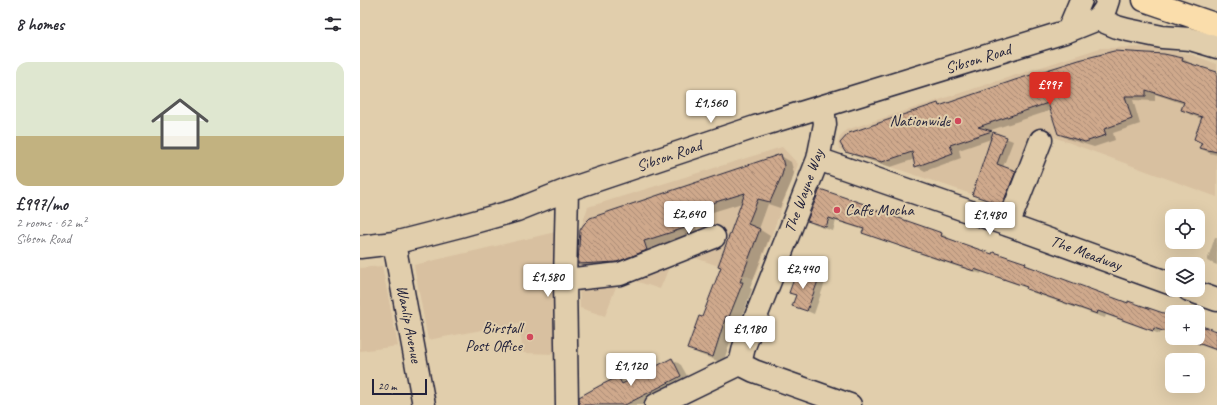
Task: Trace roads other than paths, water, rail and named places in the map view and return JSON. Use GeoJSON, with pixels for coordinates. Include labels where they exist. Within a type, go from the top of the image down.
{"type":"FeatureCollection","features":[{"type":"Feature","properties":{"kind":"highway"},"geometry":{"type":"LineString","coordinates":[[1144,0],[1195,19],[1217,25]]}},
{"type":"Feature","properties":{"kind":"street"},"geometry":{"type":"LineString","coordinates":[[1068,31],[1082,0]]}},
{"type":"Feature","properties":{"kind":"street"},"geometry":{"type":"LineString","coordinates":[[1103,9],[1117,28],[1162,37],[1190,38],[1217,47]]}},
{"type":"Feature","properties":{"kind":"street","name":"Sibson Road"},"geometry":{"type":"LineString","coordinates":[[360,247],[394,243],[517,210],[567,190],[755,127],[1068,31],[1103,9]]}},
{"type":"Feature","properties":{"kind":"street"},"geometry":{"type":"LineString","coordinates":[[1195,19],[1217,12]]}},
{"type":"Feature","properties":{"kind":"street","name":"The Wayne Way"},"geometry":{"type":"LineString","coordinates":[[740,364],[744,346],[818,159],[825,124],[823,107]]}},
{"type":"Feature","properties":{"kind":"street"},"geometry":{"type":"LineString","coordinates":[[1008,225],[1042,140]]}},
{"type":"Feature","properties":{"kind":"street","name":"The Meadway"},"geometry":{"type":"LineString","coordinates":[[818,159],[1165,281]]}},
{"type":"Feature","properties":{"kind":"street"},"geometry":{"type":"LineString","coordinates":[[567,190],[564,280],[567,405]]}},
{"type":"Feature","properties":{"kind":"street"},"geometry":{"type":"LineString","coordinates":[[564,280],[620,274],[714,237]]}},
{"type":"Feature","properties":{"kind":"street","name":"Wanlip Avenue"},"geometry":{"type":"LineString","coordinates":[[394,243],[424,405]]}},
{"type":"Feature","properties":{"kind":"street"},"geometry":{"type":"LineString","coordinates":[[1205,296],[1217,300]]}},
{"type":"Feature","properties":{"kind":"street"},"geometry":{"type":"LineString","coordinates":[[656,405],[740,364],[754,371],[850,405]]}},
{"type":"Feature","properties":{"kind":"place","name":"Nationwide"},"geometry":{"type":"Point","coordinates":[958,121]}},
{"type":"Feature","properties":{"kind":"place","name":"Caffe Mocha"},"geometry":{"type":"Point","coordinates":[837,210]}},
{"type":"Feature","properties":{"kind":"place","name":"Birstall Post Office"},"geometry":{"type":"Point","coordinates":[530,337]}}]}
